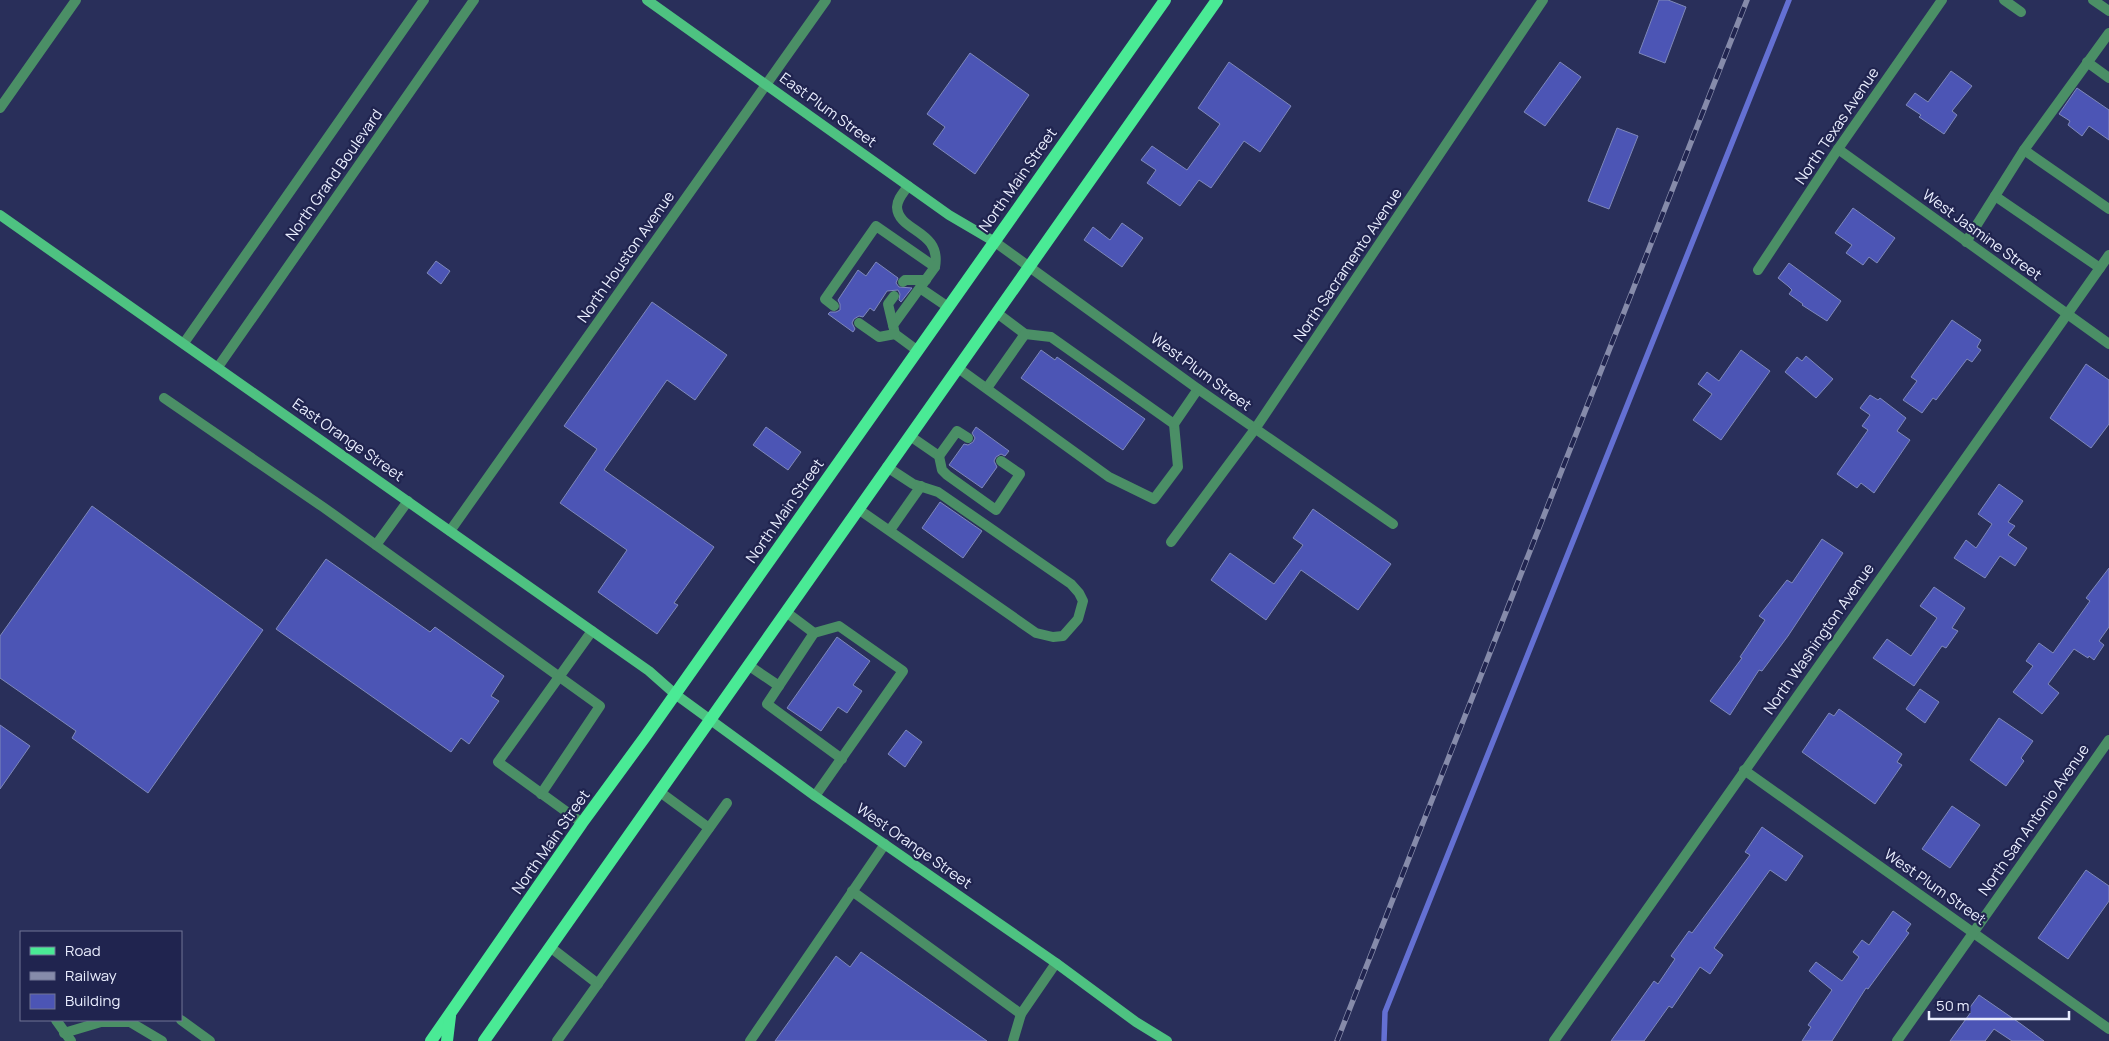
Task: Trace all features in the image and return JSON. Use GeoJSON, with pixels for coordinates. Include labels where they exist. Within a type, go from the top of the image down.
{"type":"FeatureCollection","features":[{"type":"Feature","properties":{"kind":"main road","name":"North Main Street"},"geometry":{"type":"LineString","coordinates":[[431,1041],[582,823],[1165,0]]}},
{"type":"Feature","properties":{"kind":"main road"},"geometry":{"type":"LineString","coordinates":[[484,1041],[1216,0]]}},
{"type":"Feature","properties":{"kind":"main road"},"geometry":{"type":"LineString","coordinates":[[447,1041],[450,1013]]}},
{"type":"Feature","properties":{"kind":"street"},"geometry":{"type":"LineString","coordinates":[[0,108],[76,0]]}},
{"type":"Feature","properties":{"kind":"street","name":"North Grand Boulevard"},"geometry":{"type":"LineString","coordinates":[[184,343],[424,0]]}},
{"type":"Feature","properties":{"kind":"street","name":"North Grand Boulevard"},"geometry":{"type":"LineString","coordinates":[[218,367],[474,0]]}},
{"type":"Feature","properties":{"kind":"street","name":"East Plum Street"},"geometry":{"type":"LineString","coordinates":[[647,0],[949,215],[995,242]]}},
{"type":"Feature","properties":{"kind":"street","name":"North Houston Avenue"},"geometry":{"type":"LineString","coordinates":[[450,531],[826,0]]}},
{"type":"Feature","properties":{"kind":"street","name":"North Sacramento Avenue"},"geometry":{"type":"LineString","coordinates":[[1171,542],[1255,429],[1543,0]]}},
{"type":"Feature","properties":{"kind":"street","name":"North Texas Avenue"},"geometry":{"type":"LineString","coordinates":[[1758,270],[1942,0]]}},
{"type":"Feature","properties":{"kind":"street"},"geometry":{"type":"LineString","coordinates":[[2004,0],[2021,12]]}},
{"type":"Feature","properties":{"kind":"street"},"geometry":{"type":"LineString","coordinates":[[2093,0],[2109,10]]}},
{"type":"Feature","properties":{"kind":"street"},"geometry":{"type":"LineString","coordinates":[[1966,242],[2024,150],[2109,33]]}},
{"type":"Feature","properties":{"kind":"street"},"geometry":{"type":"LineString","coordinates":[[2087,62],[2109,78]]}},
{"type":"Feature","properties":{"kind":"street","name":"West Jasmine Street"},"geometry":{"type":"LineString","coordinates":[[1838,150],[2109,344]]}},
{"type":"Feature","properties":{"kind":"street"},"geometry":{"type":"LineString","coordinates":[[2024,150],[2109,209]]}},
{"type":"Feature","properties":{"kind":"street"},"geometry":{"type":"LineString","coordinates":[[859,324],[879,338],[894,330],[935,267],[935,252],[930,241],[904,222],[897,207],[899,199],[908,186]]}},
{"type":"Feature","properties":{"kind":"street"},"geometry":{"type":"LineString","coordinates":[[1995,196],[2100,268]]}},
{"type":"Feature","properties":{"kind":"street","name":"East Orange Street"},"geometry":{"type":"LineString","coordinates":[[0,215],[649,671],[674,694]]}},
{"type":"Feature","properties":{"kind":"street"},"geometry":{"type":"LineString","coordinates":[[834,306],[825,299],[876,226],[935,267]]}},
{"type":"Feature","properties":{"kind":"street","name":"West Plum Street"},"geometry":{"type":"LineString","coordinates":[[995,242],[1198,389],[1393,524]]}},
{"type":"Feature","properties":{"kind":"street","name":"North Washington Avenue"},"geometry":{"type":"LineString","coordinates":[[1554,1041],[1989,423],[2068,316],[2109,255]]}},
{"type":"Feature","properties":{"kind":"street"},"geometry":{"type":"LineString","coordinates":[[903,282],[905,280],[923,284],[948,307]]}},
{"type":"Feature","properties":{"kind":"street"},"geometry":{"type":"LineString","coordinates":[[894,296],[888,304],[894,330],[918,351]]}},
{"type":"Feature","properties":{"kind":"street"},"geometry":{"type":"LineString","coordinates":[[997,313],[1025,334],[1051,337],[1174,424]]}},
{"type":"Feature","properties":{"kind":"street"},"geometry":{"type":"LineString","coordinates":[[987,388],[1025,334]]}},
{"type":"Feature","properties":{"kind":"street"},"geometry":{"type":"LineString","coordinates":[[958,368],[1109,477],[1154,499],[1178,467],[1174,424],[1198,389]]}},
{"type":"Feature","properties":{"kind":"street"},"geometry":{"type":"LineString","coordinates":[[164,398],[376,545],[600,706],[541,794]]}},
{"type":"Feature","properties":{"kind":"street"},"geometry":{"type":"LineString","coordinates":[[939,456],[957,431],[968,438]]}},
{"type":"Feature","properties":{"kind":"street"},"geometry":{"type":"LineString","coordinates":[[910,436],[939,456],[942,470],[947,475],[996,510],[1020,474],[1002,461]]}},
{"type":"Feature","properties":{"kind":"street"},"geometry":{"type":"LineString","coordinates":[[858,509],[1036,633],[1053,637],[1063,636],[1069,630],[1082,611],[1083,602],[1079,592],[938,492],[913,484],[887,467]]}},
{"type":"Feature","properties":{"kind":"street"},"geometry":{"type":"LineString","coordinates":[[890,530],[921,486]]}},
{"type":"Feature","properties":{"kind":"street"},"geometry":{"type":"LineString","coordinates":[[376,545],[408,501]]}},
{"type":"Feature","properties":{"kind":"street"},"geometry":{"type":"LineString","coordinates":[[786,612],[814,633]]}},
{"type":"Feature","properties":{"kind":"street"},"geometry":{"type":"LineString","coordinates":[[815,796],[842,759],[903,671],[840,626],[814,633],[767,704],[842,759]]}},
{"type":"Feature","properties":{"kind":"street"},"geometry":{"type":"LineString","coordinates":[[582,823],[498,762],[592,631]]}},
{"type":"Feature","properties":{"kind":"street"},"geometry":{"type":"LineString","coordinates":[[748,665],[779,686]]}},
{"type":"Feature","properties":{"kind":"street","name":"West Orange Street"},"geometry":{"type":"LineString","coordinates":[[674,694],[815,796],[1056,963],[1136,1022],[1158,1041]]}},
{"type":"Feature","properties":{"kind":"street","name":"North San Antonio Avenue"},"geometry":{"type":"LineString","coordinates":[[1897,1041],[2109,740]]}},
{"type":"Feature","properties":{"kind":"street","name":"West Plum Street"},"geometry":{"type":"LineString","coordinates":[[1744,770],[2109,1029]]}},
{"type":"Feature","properties":{"kind":"street"},"geometry":{"type":"LineString","coordinates":[[660,792],[709,828]]}},
{"type":"Feature","properties":{"kind":"street"},"geometry":{"type":"LineString","coordinates":[[557,1041],[727,803]]}},
{"type":"Feature","properties":{"kind":"street"},"geometry":{"type":"LineString","coordinates":[[750,1041],[885,844]]}},
{"type":"Feature","properties":{"kind":"street"},"geometry":{"type":"LineString","coordinates":[[852,891],[1020,1014]]}},
{"type":"Feature","properties":{"kind":"street"},"geometry":{"type":"LineString","coordinates":[[550,948],[598,984]]}},
{"type":"Feature","properties":{"kind":"street"},"geometry":{"type":"LineString","coordinates":[[1013,1041],[1020,1014],[1056,963]]}},
{"type":"Feature","properties":{"kind":"street"},"geometry":{"type":"LineString","coordinates":[[57,1021],[68,1037],[101,1022],[130,1022],[162,1041]]}},
{"type":"Feature","properties":{"kind":"street"},"geometry":{"type":"LineString","coordinates":[[182,1021],[210,1041]]}},
{"type":"Feature","properties":{"kind":"street","name":"West Orange Street"},"geometry":{"type":"LineString","coordinates":[[1136,1022],[1167,1041]]}},
{"type":"Feature","properties":{"kind":"building"},"geometry":{"type":"Polygon","coordinates":[[[1659,0],[1668,0],[1686,7],[1665,63],[1639,53],[1659,0]]]}},
{"type":"Feature","properties":{"kind":"building"},"geometry":{"type":"Polygon","coordinates":[[[970,53],[1029,95],[975,174],[933,144],[945,127],[927,114],[970,53]]]}},
{"type":"Feature","properties":{"kind":"building"},"geometry":{"type":"Polygon","coordinates":[[[1229,62],[1291,106],[1260,152],[1244,141],[1211,188],[1199,180],[1180,206],[1147,183],[1156,170],[1141,160],[1152,146],[1187,170],[1220,124],[1198,108],[1229,62]]]}},
{"type":"Feature","properties":{"kind":"building"},"geometry":{"type":"Polygon","coordinates":[[[1560,62],[1581,77],[1545,126],[1524,112],[1560,62]]]}},
{"type":"Feature","properties":{"kind":"building"},"geometry":{"type":"Polygon","coordinates":[[[1951,71],[1972,86],[1952,111],[1957,115],[1944,134],[1919,117],[1921,115],[1906,105],[1915,93],[1928,102],[1951,71]]]}},
{"type":"Feature","properties":{"kind":"building"},"geometry":{"type":"Polygon","coordinates":[[[2077,88],[2109,110],[2109,140],[2089,126],[2082,136],[2068,125],[2070,121],[2059,114],[2077,88]]]}},
{"type":"Feature","properties":{"kind":"building"},"geometry":{"type":"Polygon","coordinates":[[[1617,128],[1638,136],[1609,209],[1588,201],[1617,128]]]}},
{"type":"Feature","properties":{"kind":"building"},"geometry":{"type":"Polygon","coordinates":[[[1853,208],[1895,238],[1877,263],[1869,257],[1863,265],[1846,253],[1852,245],[1835,233],[1853,208]]]}},
{"type":"Feature","properties":{"kind":"building"},"geometry":{"type":"Polygon","coordinates":[[[1122,223],[1143,238],[1122,267],[1084,240],[1093,227],[1110,240],[1122,223]]]}},
{"type":"Feature","properties":{"kind":"building"},"geometry":{"type":"Polygon","coordinates":[[[436,261],[450,271],[441,284],[427,273],[436,261]]]}},
{"type":"Feature","properties":{"kind":"building"},"geometry":{"type":"Polygon","coordinates":[[[876,262],[898,278],[896,283],[899,287],[912,288],[901,302],[898,290],[887,291],[874,311],[870,308],[863,317],[859,316],[854,319],[852,323],[855,329],[853,332],[828,314],[840,310],[838,300],[858,270],[866,276],[876,262]]]}},
{"type":"Feature","properties":{"kind":"building"},"geometry":{"type":"Polygon","coordinates":[[[1789,263],[1841,301],[1827,321],[1789,294],[1792,290],[1778,278],[1789,263]]]}},
{"type":"Feature","properties":{"kind":"building"},"geometry":{"type":"Polygon","coordinates":[[[652,302],[727,355],[695,400],[667,380],[604,470],[714,547],[674,603],[678,605],[657,634],[598,592],[627,550],[560,503],[597,449],[564,426],[652,302]]]}},
{"type":"Feature","properties":{"kind":"building"},"geometry":{"type":"Polygon","coordinates":[[[1952,320],[1981,340],[1977,347],[1981,350],[1972,362],[1967,359],[1936,400],[1933,398],[1922,413],[1903,400],[1917,381],[1911,377],[1952,320]]]}},
{"type":"Feature","properties":{"kind":"building"},"geometry":{"type":"Polygon","coordinates":[[[1041,350],[1055,360],[1057,357],[1145,419],[1123,450],[1021,378],[1041,350]]]}},
{"type":"Feature","properties":{"kind":"building"},"geometry":{"type":"Polygon","coordinates":[[[1741,350],[1770,371],[1721,440],[1693,420],[1712,394],[1698,384],[1707,372],[1719,381],[1741,350]]]}},
{"type":"Feature","properties":{"kind":"building"},"geometry":{"type":"Polygon","coordinates":[[[1806,356],[1833,379],[1816,398],[1785,372],[1797,357],[1802,361],[1806,356]]]}},
{"type":"Feature","properties":{"kind":"building"},"geometry":{"type":"Polygon","coordinates":[[[2086,364],[2109,380],[2109,424],[2091,448],[2050,418],[2086,364]]]}},
{"type":"Feature","properties":{"kind":"building"},"geometry":{"type":"Polygon","coordinates":[[[1870,395],[1878,400],[1880,398],[1906,418],[1897,431],[1910,440],[1874,493],[1861,483],[1857,488],[1837,474],[1868,430],[1862,426],[1870,415],[1860,408],[1870,395]]]}},
{"type":"Feature","properties":{"kind":"building"},"geometry":{"type":"Polygon","coordinates":[[[766,427],[801,452],[788,470],[753,445],[766,427]]]}},
{"type":"Feature","properties":{"kind":"building"},"geometry":{"type":"Polygon","coordinates":[[[976,427],[1009,451],[1005,456],[1001,454],[996,457],[994,461],[997,467],[982,488],[949,465],[964,444],[968,445],[973,442],[975,438],[972,433],[976,427]]]}},
{"type":"Feature","properties":{"kind":"building"},"geometry":{"type":"Polygon","coordinates":[[[1999,484],[2023,501],[2008,522],[2015,526],[2008,535],[2027,548],[2015,566],[2000,556],[1985,578],[1954,558],[1966,540],[1976,548],[1992,524],[1978,514],[1999,484]]]}},
{"type":"Feature","properties":{"kind":"building"},"geometry":{"type":"Polygon","coordinates":[[[940,502],[982,531],[963,558],[922,528],[940,502]]]}},
{"type":"Feature","properties":{"kind":"building"},"geometry":{"type":"Polygon","coordinates":[[[92,506],[263,630],[148,793],[72,738],[76,731],[0,678],[0,636],[92,506]]]}},
{"type":"Feature","properties":{"kind":"building"},"geometry":{"type":"Polygon","coordinates":[[[1313,509],[1391,564],[1358,610],[1301,570],[1266,620],[1211,580],[1230,553],[1274,584],[1303,545],[1293,538],[1313,509]]]}},
{"type":"Feature","properties":{"kind":"building"},"geometry":{"type":"Polygon","coordinates":[[[1822,539],[1843,553],[1788,636],[1762,671],[1759,670],[1730,715],[1710,701],[1742,658],[1740,657],[1765,620],[1759,616],[1787,580],[1792,583],[1822,539]]]}},
{"type":"Feature","properties":{"kind":"building"},"geometry":{"type":"Polygon","coordinates":[[[326,559],[430,632],[435,627],[504,676],[491,696],[499,701],[469,744],[461,738],[451,752],[276,629],[326,559]]]}},
{"type":"Feature","properties":{"kind":"building"},"geometry":{"type":"Polygon","coordinates":[[[2109,568],[2109,627],[2099,641],[2104,645],[2094,660],[2074,649],[2048,684],[2059,693],[2042,714],[2013,692],[2033,666],[2026,661],[2039,643],[2053,653],[2090,601],[2086,598],[2109,568]]]}},
{"type":"Feature","properties":{"kind":"building"},"geometry":{"type":"Polygon","coordinates":[[[1934,587],[1965,608],[1952,628],[1958,631],[1946,648],[1942,646],[1914,686],[1873,658],[1887,639],[1911,656],[1937,618],[1920,606],[1934,587]]]}},
{"type":"Feature","properties":{"kind":"building"},"geometry":{"type":"Polygon","coordinates":[[[837,637],[870,661],[853,685],[862,691],[847,713],[838,707],[821,731],[787,708],[837,637]]]}},
{"type":"Feature","properties":{"kind":"building"},"geometry":{"type":"Polygon","coordinates":[[[1920,689],[1939,702],[1925,723],[1906,709],[1920,689]]]}},
{"type":"Feature","properties":{"kind":"building"},"geometry":{"type":"Polygon","coordinates":[[[1839,709],[1902,754],[1897,762],[1902,765],[1875,804],[1802,752],[1829,713],[1834,716],[1839,709]]]}},
{"type":"Feature","properties":{"kind":"building"},"geometry":{"type":"Polygon","coordinates":[[[1999,718],[2033,741],[2021,758],[2024,761],[2006,786],[1970,760],[1999,718]]]}},
{"type":"Feature","properties":{"kind":"building"},"geometry":{"type":"Polygon","coordinates":[[[0,725],[30,746],[0,789],[0,725]]]}},
{"type":"Feature","properties":{"kind":"building"},"geometry":{"type":"Polygon","coordinates":[[[906,730],[922,742],[905,767],[888,754],[906,730]]]}},
{"type":"Feature","properties":{"kind":"building"},"geometry":{"type":"Polygon","coordinates":[[[1952,806],[1980,825],[1950,868],[1922,849],[1952,806]]]}},
{"type":"Feature","properties":{"kind":"building"},"geometry":{"type":"Polygon","coordinates":[[[1762,827],[1803,856],[1786,881],[1770,870],[1714,948],[1723,955],[1710,974],[1700,967],[1672,1008],[1669,1006],[1644,1041],[1611,1041],[1654,981],[1658,984],[1675,959],[1671,956],[1689,931],[1692,933],[1750,855],[1745,852],[1762,827]]]}},
{"type":"Feature","properties":{"kind":"building"},"geometry":{"type":"Polygon","coordinates":[[[2086,870],[2109,886],[2109,901],[2068,959],[2038,938],[2086,870]]]}},
{"type":"Feature","properties":{"kind":"building"},"geometry":{"type":"Polygon","coordinates":[[[1893,911],[1911,924],[1906,931],[1909,933],[1868,989],[1866,988],[1832,1041],[1802,1041],[1811,1027],[1808,1025],[1832,990],[1809,971],[1816,962],[1842,981],[1859,957],[1853,952],[1862,940],[1869,945],[1893,911]]]}},
{"type":"Feature","properties":{"kind":"building"},"geometry":{"type":"Polygon","coordinates":[[[861,952],[987,1041],[775,1041],[836,956],[850,967],[861,952]]]}},
{"type":"Feature","properties":{"kind":"building"},"geometry":{"type":"Polygon","coordinates":[[[1979,995],[2044,1041],[2012,1041],[1994,1029],[1985,1041],[1950,1041],[1971,1012],[1968,1010],[1979,995]]]}},
{"type":"Feature","properties":{"kind":"waterway"},"geometry":{"type":"LineString","coordinates":[[1384,1041],[1385,1012],[1789,0]]}},
{"type":"Feature","properties":{"kind":"railway"},"geometry":{"type":"LineString","coordinates":[[1337,1041],[1747,0]]}}]}
